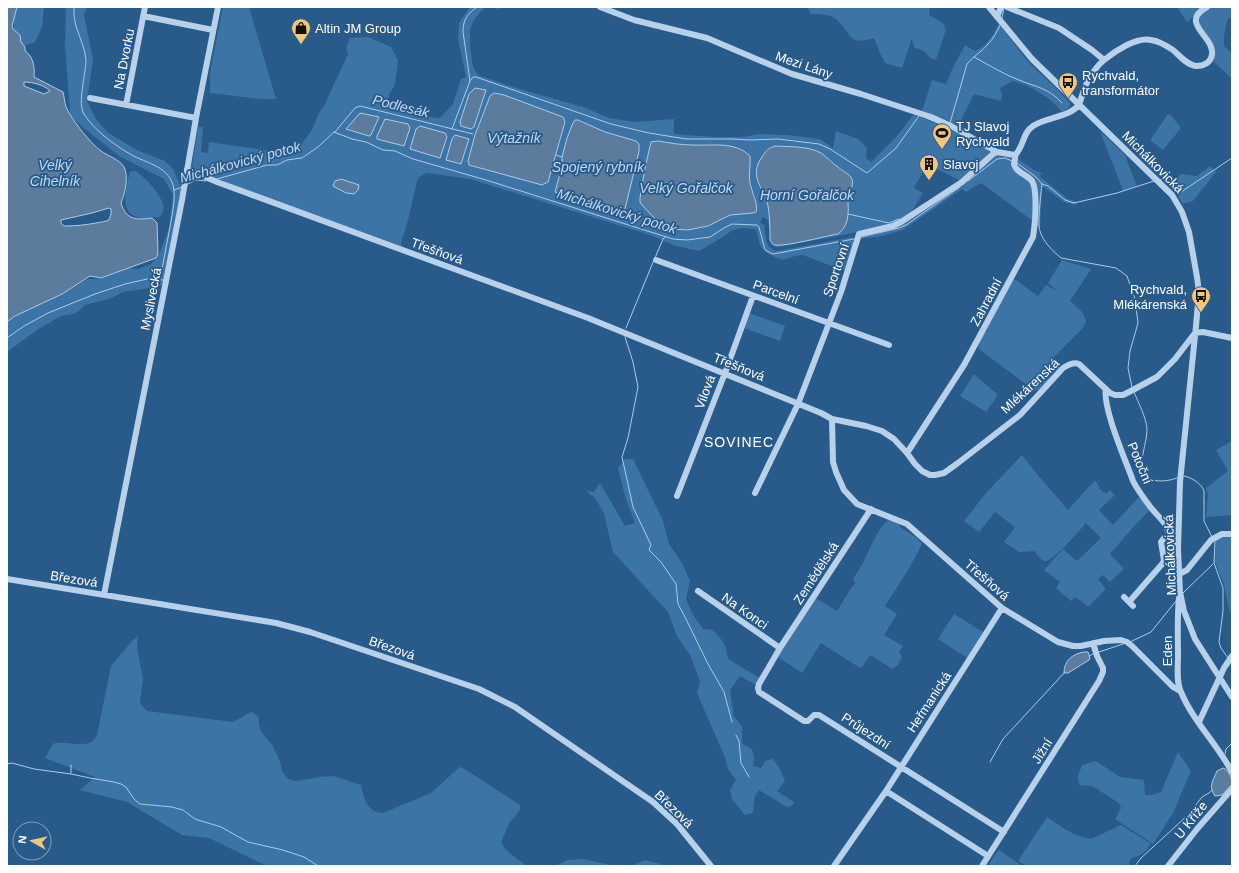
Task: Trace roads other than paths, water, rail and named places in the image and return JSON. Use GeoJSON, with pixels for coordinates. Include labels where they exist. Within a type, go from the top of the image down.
{"type":"FeatureCollection","features":[{"type":"Feature","properties":{"kind":"street","name":"Na Dvorku"},"geometry":{"type":"LineString","coordinates":[[126,105],[145,7]]}},
{"type":"Feature","properties":{"kind":"street","name":"Myslivecká"},"geometry":{"type":"LineString","coordinates":[[104,595],[184,191],[196,118],[218,7]]}},
{"type":"Feature","properties":{"kind":"street","name":"Mezi Lány"},"geometry":{"type":"LineString","coordinates":[[600,7],[634,20],[707,38],[792,74],[861,94],[931,117],[951,126],[997,152]]}},
{"type":"Feature","properties":{"kind":"street","name":"Michálkovická"},"geometry":{"type":"LineString","coordinates":[[989,7],[1032,59],[1172,195],[1182,212],[1189,232],[1199,292],[1180,482],[1178,550],[1180,592],[1190,627],[1201,650],[1232,697]]}},
{"type":"Feature","properties":{"kind":"street"},"geometry":{"type":"LineString","coordinates":[[997,17],[1001,7]]}},
{"type":"Feature","properties":{"kind":"street"},"geometry":{"type":"LineString","coordinates":[[1007,7],[1060,28],[1104,60]]}},
{"type":"Feature","properties":{"kind":"street"},"geometry":{"type":"LineString","coordinates":[[997,152],[1015,159],[1025,133],[1032,126],[1076,108],[1079,105],[1088,80],[1104,60],[1124,47],[1139,40],[1151,40],[1162,43],[1194,66],[1206,64],[1211,60],[1211,48],[1198,28],[1196,21],[1197,14],[1207,7]]}},
{"type":"Feature","properties":{"kind":"street","name":"Na Dvorku"},"geometry":{"type":"LineString","coordinates":[[143,16],[213,30]]}},
{"type":"Feature","properties":{"kind":"street","name":"Na Dvorku"},"geometry":{"type":"LineString","coordinates":[[90,98],[196,118]]}},
{"type":"Feature","properties":{"kind":"street","name":"Sportovní"},"geometry":{"type":"LineString","coordinates":[[755,493],[798,404],[841,292],[859,234],[893,226],[901,222],[962,182],[992,154],[997,152]]}},
{"type":"Feature","properties":{"kind":"street","name":"Zahradní"},"geometry":{"type":"LineString","coordinates":[[907,453],[964,365],[1033,237],[1035,212],[1034,186],[1028,177],[1016,169],[1015,159]]}},
{"type":"Feature","properties":{"kind":"street","name":"Třešňová"},"geometry":{"type":"LineString","coordinates":[[187,169],[218,182],[588,318],[725,373],[832,419],[833,462],[839,481],[844,490],[857,504],[907,524],[1002,608],[1058,642],[1073,646],[1121,640],[1129,644],[1173,687],[1180,691]]}},
{"type":"Feature","properties":{"kind":"street","name":"Parcelní"},"geometry":{"type":"LineString","coordinates":[[656,260],[889,345]]}},
{"type":"Feature","properties":{"kind":"street","name":"Vilová"},"geometry":{"type":"LineString","coordinates":[[677,496],[753,296]]}},
{"type":"Feature","properties":{"kind":"street"},"geometry":{"type":"LineString","coordinates":[[1195,333],[1199,332],[1232,338]]}},
{"type":"Feature","properties":{"kind":"street","name":"Mlékárenská"},"geometry":{"type":"LineString","coordinates":[[832,419],[882,431],[894,439],[915,464],[926,473],[935,475],[944,473],[1020,415],[1063,368],[1073,363],[1079,364],[1106,389],[1119,396],[1136,389],[1157,377],[1175,359],[1195,333]]}},
{"type":"Feature","properties":{"kind":"street","name":"Potoční"},"geometry":{"type":"LineString","coordinates":[[1106,389],[1105,394],[1109,414],[1133,480],[1151,508],[1165,524],[1173,547],[1178,550]]}},
{"type":"Feature","properties":{"kind":"street","name":"Zemědělská"},"geometry":{"type":"LineString","coordinates":[[780,648],[871,509]]}},
{"type":"Feature","properties":{"kind":"street"},"geometry":{"type":"LineString","coordinates":[[1179,574],[1187,570],[1213,539],[1222,534],[1232,534]]}},
{"type":"Feature","properties":{"kind":"street"},"geometry":{"type":"LineString","coordinates":[[1129,602],[1164,563],[1161,542],[1164,538],[1169,537]]}},
{"type":"Feature","properties":{"kind":"street","name":"Březová"},"geometry":{"type":"LineString","coordinates":[[7,579],[276,623],[310,632],[479,689],[515,707],[653,802],[677,824],[711,866]]}},
{"type":"Feature","properties":{"kind":"street","name":"Na Konci"},"geometry":{"type":"LineString","coordinates":[[698,591],[780,648]]}},
{"type":"Feature","properties":{"kind":"street","name":"Eden"},"geometry":{"type":"LineString","coordinates":[[1180,592],[1178,630],[1178,673],[1180,691],[1188,707],[1224,758],[1232,772]]}},
{"type":"Feature","properties":{"kind":"street","name":"Heřmanická"},"geometry":{"type":"LineString","coordinates":[[834,866],[901,767],[1002,608]]}},
{"type":"Feature","properties":{"kind":"street"},"geometry":{"type":"LineString","coordinates":[[1178,630],[1190,627]]}},
{"type":"Feature","properties":{"kind":"street","name":"Jižní"},"geometry":{"type":"LineString","coordinates":[[982,866],[1101,677],[1103,668],[1093,643]]}},
{"type":"Feature","properties":{"kind":"street","name":"Průjezdní"},"geometry":{"type":"LineString","coordinates":[[780,648],[759,684],[759,692],[804,721],[808,721],[814,715],[819,715],[1004,832]]}},
{"type":"Feature","properties":{"kind":"street"},"geometry":{"type":"LineString","coordinates":[[1199,722],[1230,658]]}},
{"type":"Feature","properties":{"kind":"street","name":"U Kříže"},"geometry":{"type":"LineString","coordinates":[[1168,866],[1197,829],[1232,789]]}},
{"type":"Feature","properties":{"kind":"street"},"geometry":{"type":"LineString","coordinates":[[886,790],[988,856]]}},
{"type":"Feature","properties":{"kind":"water","name":"Velký Cihelník"},"geometry":{"type":"Polygon","coordinates":[[[7,7],[17,7],[12,26],[13,29],[20,35],[25,51],[32,59],[34,66],[34,77],[63,92],[66,107],[82,131],[92,143],[104,153],[122,164],[126,175],[125,190],[121,203],[123,209],[132,218],[152,218],[157,223],[158,254],[156,258],[101,278],[90,276],[62,294],[15,316],[7,322],[7,7]],[[24,82],[24,86],[44,94],[50,91],[38,84],[24,82]],[[109,208],[61,220],[61,223],[64,226],[72,226],[106,221],[109,220],[111,214],[111,209],[109,208]]]}},
{"type":"Feature","properties":{"kind":"water"},"geometry":{"type":"Polygon","coordinates":[[[475,88],[486,90],[474,127],[471,129],[461,126],[460,122],[469,94],[475,88]]]}},
{"type":"Feature","properties":{"kind":"water","name":"Výtažník"},"geometry":{"type":"Polygon","coordinates":[[[494,93],[504,95],[563,117],[565,122],[548,182],[542,185],[469,165],[468,161],[475,135],[490,96],[494,93]]]}},
{"type":"Feature","properties":{"kind":"water"},"geometry":{"type":"Polygon","coordinates":[[[360,113],[379,117],[371,135],[369,136],[346,129],[360,113]]]}},
{"type":"Feature","properties":{"kind":"water"},"geometry":{"type":"Polygon","coordinates":[[[385,119],[408,124],[410,128],[404,146],[377,139],[385,119]]]}},
{"type":"Feature","properties":{"kind":"water","name":"Spojený rybník"},"geometry":{"type":"Polygon","coordinates":[[[575,120],[605,132],[636,141],[639,144],[639,151],[625,209],[622,211],[555,192],[567,138],[575,120]]]}},
{"type":"Feature","properties":{"kind":"water"},"geometry":{"type":"Polygon","coordinates":[[[420,126],[445,133],[447,137],[440,158],[410,149],[416,129],[420,126]]]}},
{"type":"Feature","properties":{"kind":"water"},"geometry":{"type":"Polygon","coordinates":[[[455,135],[469,139],[461,164],[446,160],[452,139],[455,135]]]}},
{"type":"Feature","properties":{"kind":"water","name":"Velký Gořalčok"},"geometry":{"type":"Polygon","coordinates":[[[658,141],[684,145],[723,145],[744,151],[750,156],[749,177],[756,204],[756,212],[730,215],[708,226],[688,230],[671,229],[659,223],[640,202],[645,168],[651,142],[658,141]]]}},
{"type":"Feature","properties":{"kind":"water","name":"Horní Gořalčok"},"geometry":{"type":"Polygon","coordinates":[[[776,146],[799,147],[811,149],[821,153],[851,177],[852,185],[848,200],[847,220],[844,228],[838,234],[780,245],[775,245],[772,243],[770,240],[770,219],[768,206],[758,182],[756,171],[758,164],[765,153],[770,148],[776,146]]]}},
{"type":"Feature","properties":{"kind":"water"},"geometry":{"type":"Polygon","coordinates":[[[341,179],[359,185],[358,190],[354,194],[346,193],[333,186],[335,181],[341,179]]]}},
{"type":"Feature","properties":{"kind":"water"},"geometry":{"type":"Polygon","coordinates":[[[1088,652],[1090,658],[1089,660],[1068,673],[1064,673],[1064,668],[1067,661],[1076,654],[1088,652]]]}},
{"type":"Feature","properties":{"kind":"water"},"geometry":{"type":"Polygon","coordinates":[[[1223,768],[1230,774],[1232,784],[1222,795],[1215,796],[1212,789],[1212,784],[1217,771],[1223,768]]]}},
{"type":"Feature","properties":{"kind":"waterway"},"geometry":{"type":"LineString","coordinates":[[7,338],[24,326],[48,313],[95,294],[125,284],[156,277],[162,269],[174,204],[174,190],[172,182],[163,171],[130,154],[111,141],[93,126],[84,114],[81,103],[86,60],[75,22],[74,7]]}},
{"type":"Feature","properties":{"kind":"waterway"},"geometry":{"type":"LineString","coordinates":[[452,129],[470,81],[463,32],[464,24],[468,15],[477,7]]}},
{"type":"Feature","properties":{"kind":"waterway"},"geometry":{"type":"LineString","coordinates":[[1002,18],[1004,8]]}},
{"type":"Feature","properties":{"kind":"waterway"},"geometry":{"type":"LineString","coordinates":[[950,123],[967,64],[990,42],[1000,25]]}},
{"type":"Feature","properties":{"kind":"waterway"},"geometry":{"type":"LineString","coordinates":[[974,57],[1007,75],[1042,88],[1062,103]]}},
{"type":"Feature","properties":{"kind":"waterway"},"geometry":{"type":"LineString","coordinates":[[470,81],[473,77],[476,77],[611,124],[649,133],[686,139],[778,139],[819,144],[830,149],[867,173],[896,148],[919,116]]}},
{"type":"Feature","properties":{"kind":"waterway","name":"Podlesák"},"geometry":{"type":"LineString","coordinates":[[335,132],[355,108],[360,106],[473,134]]}},
{"type":"Feature","properties":{"kind":"waterway"},"geometry":{"type":"LineString","coordinates":[[926,118],[938,123]]}},
{"type":"Feature","properties":{"kind":"waterway","name":"Michálkovický potok"},"geometry":{"type":"LineString","coordinates":[[217,179],[267,165],[277,165],[287,160],[302,158],[318,147],[334,132],[352,139],[366,142],[383,150],[395,151],[413,159],[486,180],[673,239],[687,240],[710,237],[732,224],[757,225],[759,227],[765,250],[773,254],[854,239]]}},
{"type":"Feature","properties":{"kind":"waterway","name":"Podlesák"},"geometry":{"type":"LineString","coordinates":[[556,155],[562,157]]}},
{"type":"Feature","properties":{"kind":"waterway","name":"Michálkovický potok"},"geometry":{"type":"LineString","coordinates":[[968,181],[997,159],[1005,158],[1012,161]]}},
{"type":"Feature","properties":{"kind":"waterway"},"geometry":{"type":"LineString","coordinates":[[1159,180],[1163,179],[1178,194],[1232,158]]}},
{"type":"Feature","properties":{"kind":"waterway","name":"Michálkovický potok"},"geometry":{"type":"LineString","coordinates":[[1017,163],[1036,177],[1042,184],[1039,227],[1041,235],[1046,243],[1061,258],[1116,268],[1127,276],[1135,299],[1138,323],[1130,351],[1128,368],[1132,387]]}},
{"type":"Feature","properties":{"kind":"waterway","name":"Michálkovický potok"},"geometry":{"type":"LineString","coordinates":[[188,184],[196,180],[206,181]]}},
{"type":"Feature","properties":{"kind":"waterway"},"geometry":{"type":"LineString","coordinates":[[1042,184],[1048,186],[1065,200],[1074,203],[1117,193],[1154,181]]}},
{"type":"Feature","properties":{"kind":"waterway","name":"Michálkovický potok"},"geometry":{"type":"LineString","coordinates":[[174,190],[182,187]]}},
{"type":"Feature","properties":{"kind":"waterway","name":"Michálkovický potok"},"geometry":{"type":"LineString","coordinates":[[861,237],[906,225],[960,187]]}},
{"type":"Feature","properties":{"kind":"waterway","name":"Podlesák"},"geometry":{"type":"LineString","coordinates":[[848,214],[889,223],[899,219]]}},
{"type":"Feature","properties":{"kind":"waterway"},"geometry":{"type":"LineString","coordinates":[[655,258],[665,237]]}},
{"type":"Feature","properties":{"kind":"waterway"},"geometry":{"type":"LineString","coordinates":[[626,328],[654,260]]}},
{"type":"Feature","properties":{"kind":"waterway","name":"Michálkovický potok"},"geometry":{"type":"LineString","coordinates":[[156,280],[163,280]]}},
{"type":"Feature","properties":{"kind":"waterway"},"geometry":{"type":"LineString","coordinates":[[625,337],[633,362],[638,387],[628,438],[622,457],[633,507],[651,545],[649,550],[661,562],[676,584],[678,604],[708,664],[724,692],[732,722]]}},
{"type":"Feature","properties":{"kind":"waterway","name":"Michálkovický potok"},"geometry":{"type":"LineString","coordinates":[[1134,392],[1147,426],[1142,459],[1143,470],[1149,478],[1154,480],[1166,481],[1177,478]]}},
{"type":"Feature","properties":{"kind":"waterway","name":"Michálkovický potok"},"geometry":{"type":"LineString","coordinates":[[1184,476],[1196,481],[1203,488],[1204,521],[1212,537]]}},
{"type":"Feature","properties":{"kind":"waterway","name":"Michálkovický potok"},"geometry":{"type":"LineString","coordinates":[[1215,542],[1214,563],[1223,588],[1223,611],[1219,642],[1228,658]]}},
{"type":"Feature","properties":{"kind":"waterway"},"geometry":{"type":"LineString","coordinates":[[1183,593],[1213,564]]}},
{"type":"Feature","properties":{"kind":"waterway"},"geometry":{"type":"LineString","coordinates":[[1130,642],[1151,632],[1176,601]]}},
{"type":"Feature","properties":{"kind":"waterway"},"geometry":{"type":"LineString","coordinates":[[1099,652],[1123,644]]}},
{"type":"Feature","properties":{"kind":"waterway"},"geometry":{"type":"LineString","coordinates":[[1089,656],[1093,654]]}},
{"type":"Feature","properties":{"kind":"waterway"},"geometry":{"type":"LineString","coordinates":[[990,762],[1003,739],[1065,672]]}},
{"type":"Feature","properties":{"kind":"waterway"},"geometry":{"type":"LineString","coordinates":[[736,735],[739,741],[741,763],[749,777]]}},
{"type":"Feature","properties":{"kind":"waterway"},"geometry":{"type":"LineString","coordinates":[[1225,754],[1226,749],[1232,743]]}},
{"type":"Feature","properties":{"kind":"waterway"},"geometry":{"type":"LineString","coordinates":[[7,764],[12,763],[34,769],[71,774],[121,784],[126,787],[134,799],[140,804],[172,807],[183,810],[195,819],[221,827],[248,842],[283,850],[304,857],[318,866]]}},
{"type":"Feature","properties":{"kind":"waterway"},"geometry":{"type":"LineString","coordinates":[[71,765],[71,773]]}},
{"type":"Feature","properties":{"kind":"waterway"},"geometry":{"type":"LineString","coordinates":[[1135,866],[1141,858],[1188,815],[1202,797],[1212,790]]}},
{"type":"Feature","properties":{"kind":"place","name":"Altin JM Group"},"geometry":{"type":"Point","coordinates":[301,45]}},
{"type":"Feature","properties":{"kind":"place","name":"Rychvald, transformátor"},"geometry":{"type":"Point","coordinates":[1068,99]}},
{"type":"Feature","properties":{"kind":"place","name":"TJ Slavoj Rychvald"},"geometry":{"type":"Point","coordinates":[942,150]}},
{"type":"Feature","properties":{"kind":"place","name":"Slavoj"},"geometry":{"type":"Point","coordinates":[929,181]}},
{"type":"Feature","properties":{"kind":"place","name":"Rychvald, Mlékárenská"},"geometry":{"type":"Point","coordinates":[1201,313]}},
{"type":"Feature","properties":{"kind":"district","name":"SOVINEC"},"geometry":{"type":"Point","coordinates":[739,442]}}]}
